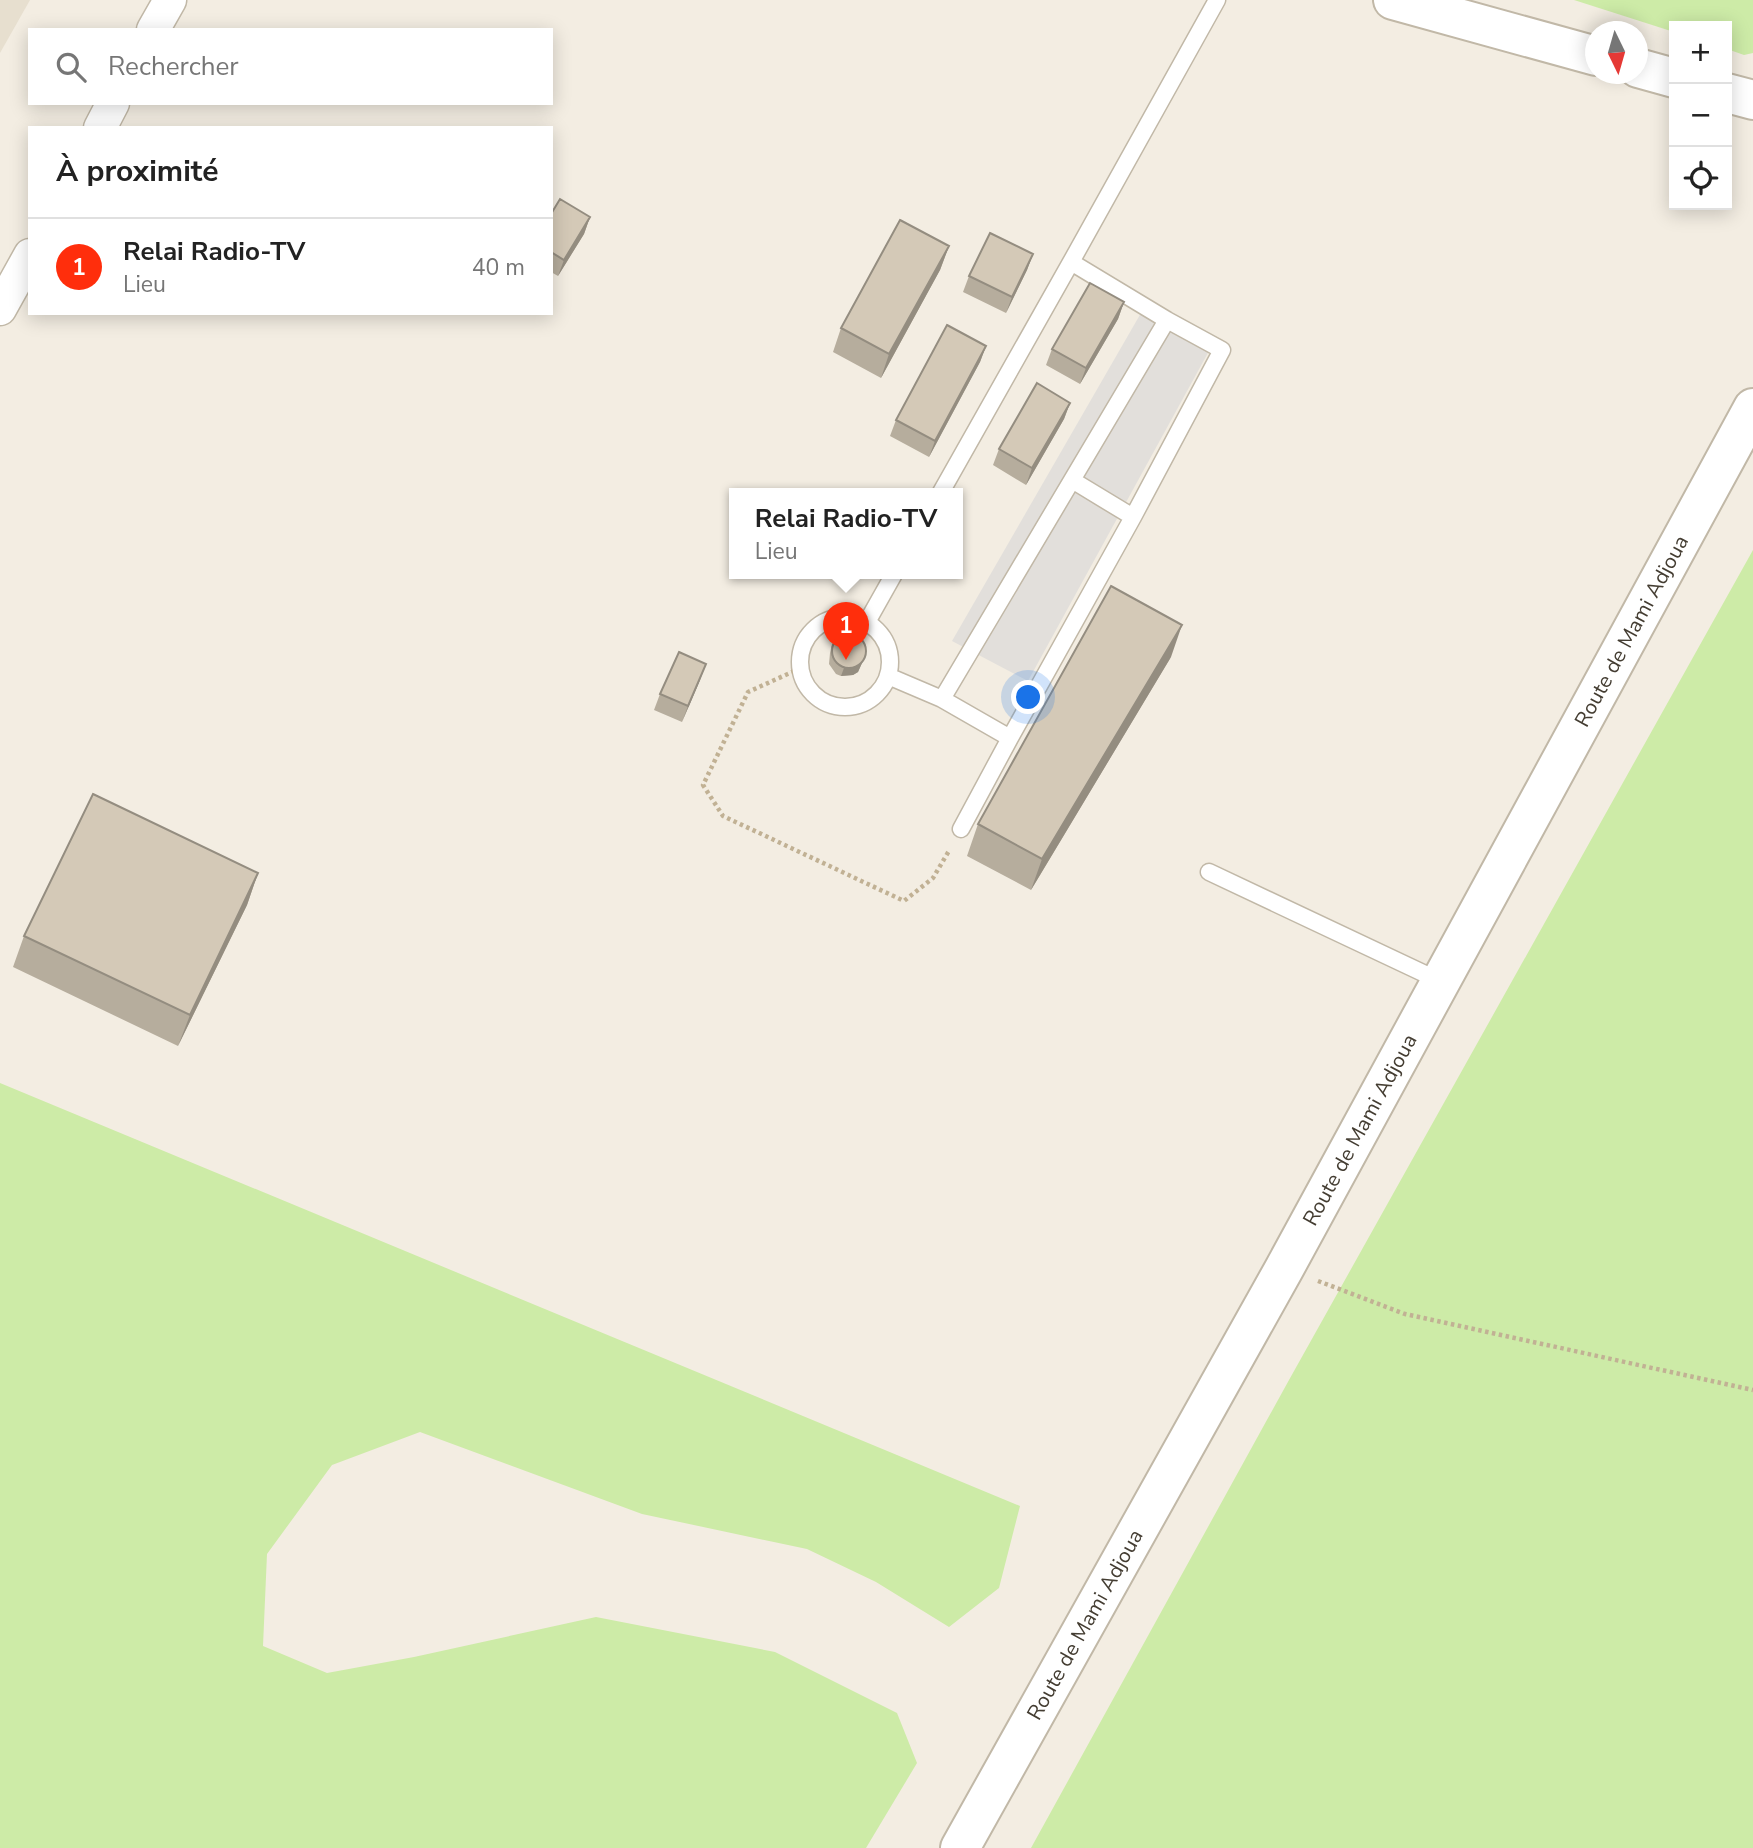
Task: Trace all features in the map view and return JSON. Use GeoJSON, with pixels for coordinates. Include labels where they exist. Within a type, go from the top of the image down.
{"type":"FeatureCollection","features":[{"type":"Feature","properties":{"kind":"street"},"geometry":{"type":"LineString","coordinates":[[154,28],[170,0]]}},
{"type":"Feature","properties":{"kind":"street"},"geometry":{"type":"LineString","coordinates":[[1393,0],[1585,53]]}},
{"type":"Feature","properties":{"kind":"street"},"geometry":{"type":"LineString","coordinates":[[1648,71],[1669,77]]}},
{"type":"Feature","properties":{"kind":"street"},"geometry":{"type":"LineString","coordinates":[[1732,94],[1753,100]]}},
{"type":"Feature","properties":{"kind":"street"},"geometry":{"type":"LineString","coordinates":[[101,126],[112,105]]}},
{"type":"Feature","properties":{"kind":"street"},"geometry":{"type":"LineString","coordinates":[[0,309],[28,259]]}},
{"type":"Feature","properties":{"kind":"street","name":"Route de Mami Adjoua"},"geometry":{"type":"LineString","coordinates":[[960,1848],[1284,1269],[1753,408]]}},
{"type":"Feature","properties":{"kind":"lane"},"geometry":{"type":"LineString","coordinates":[[943,488],[1217,0]]}},
{"type":"Feature","properties":{"kind":"lane"},"geometry":{"type":"LineString","coordinates":[[961,829],[1222,349],[1167,320],[1072,262]]}},
{"type":"Feature","properties":{"kind":"lane"},"geometry":{"type":"LineString","coordinates":[[942,699],[1167,320]]}},
{"type":"Feature","properties":{"kind":"lane"},"geometry":{"type":"LineString","coordinates":[[1072,481],[1133,517]]}},
{"type":"Feature","properties":{"kind":"lane"},"geometry":{"type":"LineString","coordinates":[[867,622],[891,579]]}},
{"type":"Feature","properties":{"kind":"lane"},"geometry":{"type":"LineString","coordinates":[[839,617],[867,622],[877,629],[889,651],[891,663],[882,687],[862,704],[835,705],[823,701],[812,692],[801,668],[805,641],[826,621],[839,617]]}},
{"type":"Feature","properties":{"kind":"lane"},"geometry":{"type":"LineString","coordinates":[[888,676],[942,699],[1010,738]]}},
{"type":"Feature","properties":{"kind":"lane"},"geometry":{"type":"LineString","coordinates":[[1209,872],[1440,981]]}},
{"type":"Feature","properties":{"kind":"path"},"geometry":{"type":"LineString","coordinates":[[801,668],[748,692],[703,785],[723,816],[904,901],[933,878],[961,829]]}},
{"type":"Feature","properties":{"kind":"path"},"geometry":{"type":"LineString","coordinates":[[1284,1269],[1405,1314],[1753,1390]]}},
{"type":"Feature","properties":{"kind":"shaded area"},"geometry":{"type":"Polygon","coordinates":[[[0,0],[30,0],[0,53],[0,0]]]}},
{"type":"Feature","properties":{"kind":"shaded area"},"geometry":{"type":"Polygon","coordinates":[[[1141,313],[1209,351],[1028,681],[952,641],[1141,313]]]}},
{"type":"Feature","properties":{"kind":"green space"},"geometry":{"type":"Polygon","coordinates":[[[1574,0],[1753,0],[1753,53],[1744,55],[1732,51],[1732,21],[1669,21],[1669,30],[1648,24],[1648,21],[1640,21],[1574,0]]]}},
{"type":"Feature","properties":{"kind":"green space"},"geometry":{"type":"Polygon","coordinates":[[[1753,550],[1753,1848],[1031,1848],[1289,1380],[1753,550]]]}},
{"type":"Feature","properties":{"kind":"green space"},"geometry":{"type":"Polygon","coordinates":[[[0,1083],[1020,1506],[999,1588],[949,1627],[876,1582],[807,1549],[642,1514],[420,1432],[332,1465],[267,1554],[263,1646],[327,1673],[596,1617],[775,1652],[897,1713],[917,1763],[866,1848],[0,1848],[0,1083]]]}},
{"type":"Feature","properties":{"kind":"building"},"geometry":{"type":"Polygon","coordinates":[[[560,199],[590,217],[564,260],[553,253],[553,211],[560,199]]]}},
{"type":"Feature","properties":{"kind":"building"},"geometry":{"type":"Polygon","coordinates":[[[900,220],[949,246],[889,354],[841,328],[900,220]]]}},
{"type":"Feature","properties":{"kind":"building"},"geometry":{"type":"Polygon","coordinates":[[[990,233],[1033,254],[1012,297],[969,276],[990,233]]]}},
{"type":"Feature","properties":{"kind":"building"},"geometry":{"type":"Polygon","coordinates":[[[1090,283],[1124,302],[1086,368],[1052,349],[1090,283]]]}},
{"type":"Feature","properties":{"kind":"building"},"geometry":{"type":"Polygon","coordinates":[[[947,325],[986,346],[935,441],[896,420],[947,325]]]}},
{"type":"Feature","properties":{"kind":"building"},"geometry":{"type":"Polygon","coordinates":[[[1037,383],[1070,403],[1032,468],[999,449],[1037,383]]]}},
{"type":"Feature","properties":{"kind":"building"},"geometry":{"type":"Polygon","coordinates":[[[1111,586],[1182,625],[1042,859],[978,824],[1111,586]]]}},
{"type":"Feature","properties":{"kind":"building"},"geometry":{"type":"Polygon","coordinates":[[[849,634],[861,639],[866,651],[861,663],[849,668],[837,663],[832,651],[837,639],[849,634]]]}},
{"type":"Feature","properties":{"kind":"building"},"geometry":{"type":"Polygon","coordinates":[[[679,652],[706,664],[688,706],[660,694],[679,652]]]}},
{"type":"Feature","properties":{"kind":"building"},"geometry":{"type":"Polygon","coordinates":[[[93,794],[258,873],[190,1015],[24,936],[93,794]]]}},
{"type":"Feature","properties":{"kind":"place","name":"Relai Radio-TV"},"geometry":{"type":"Point","coordinates":[846,660]}}]}
